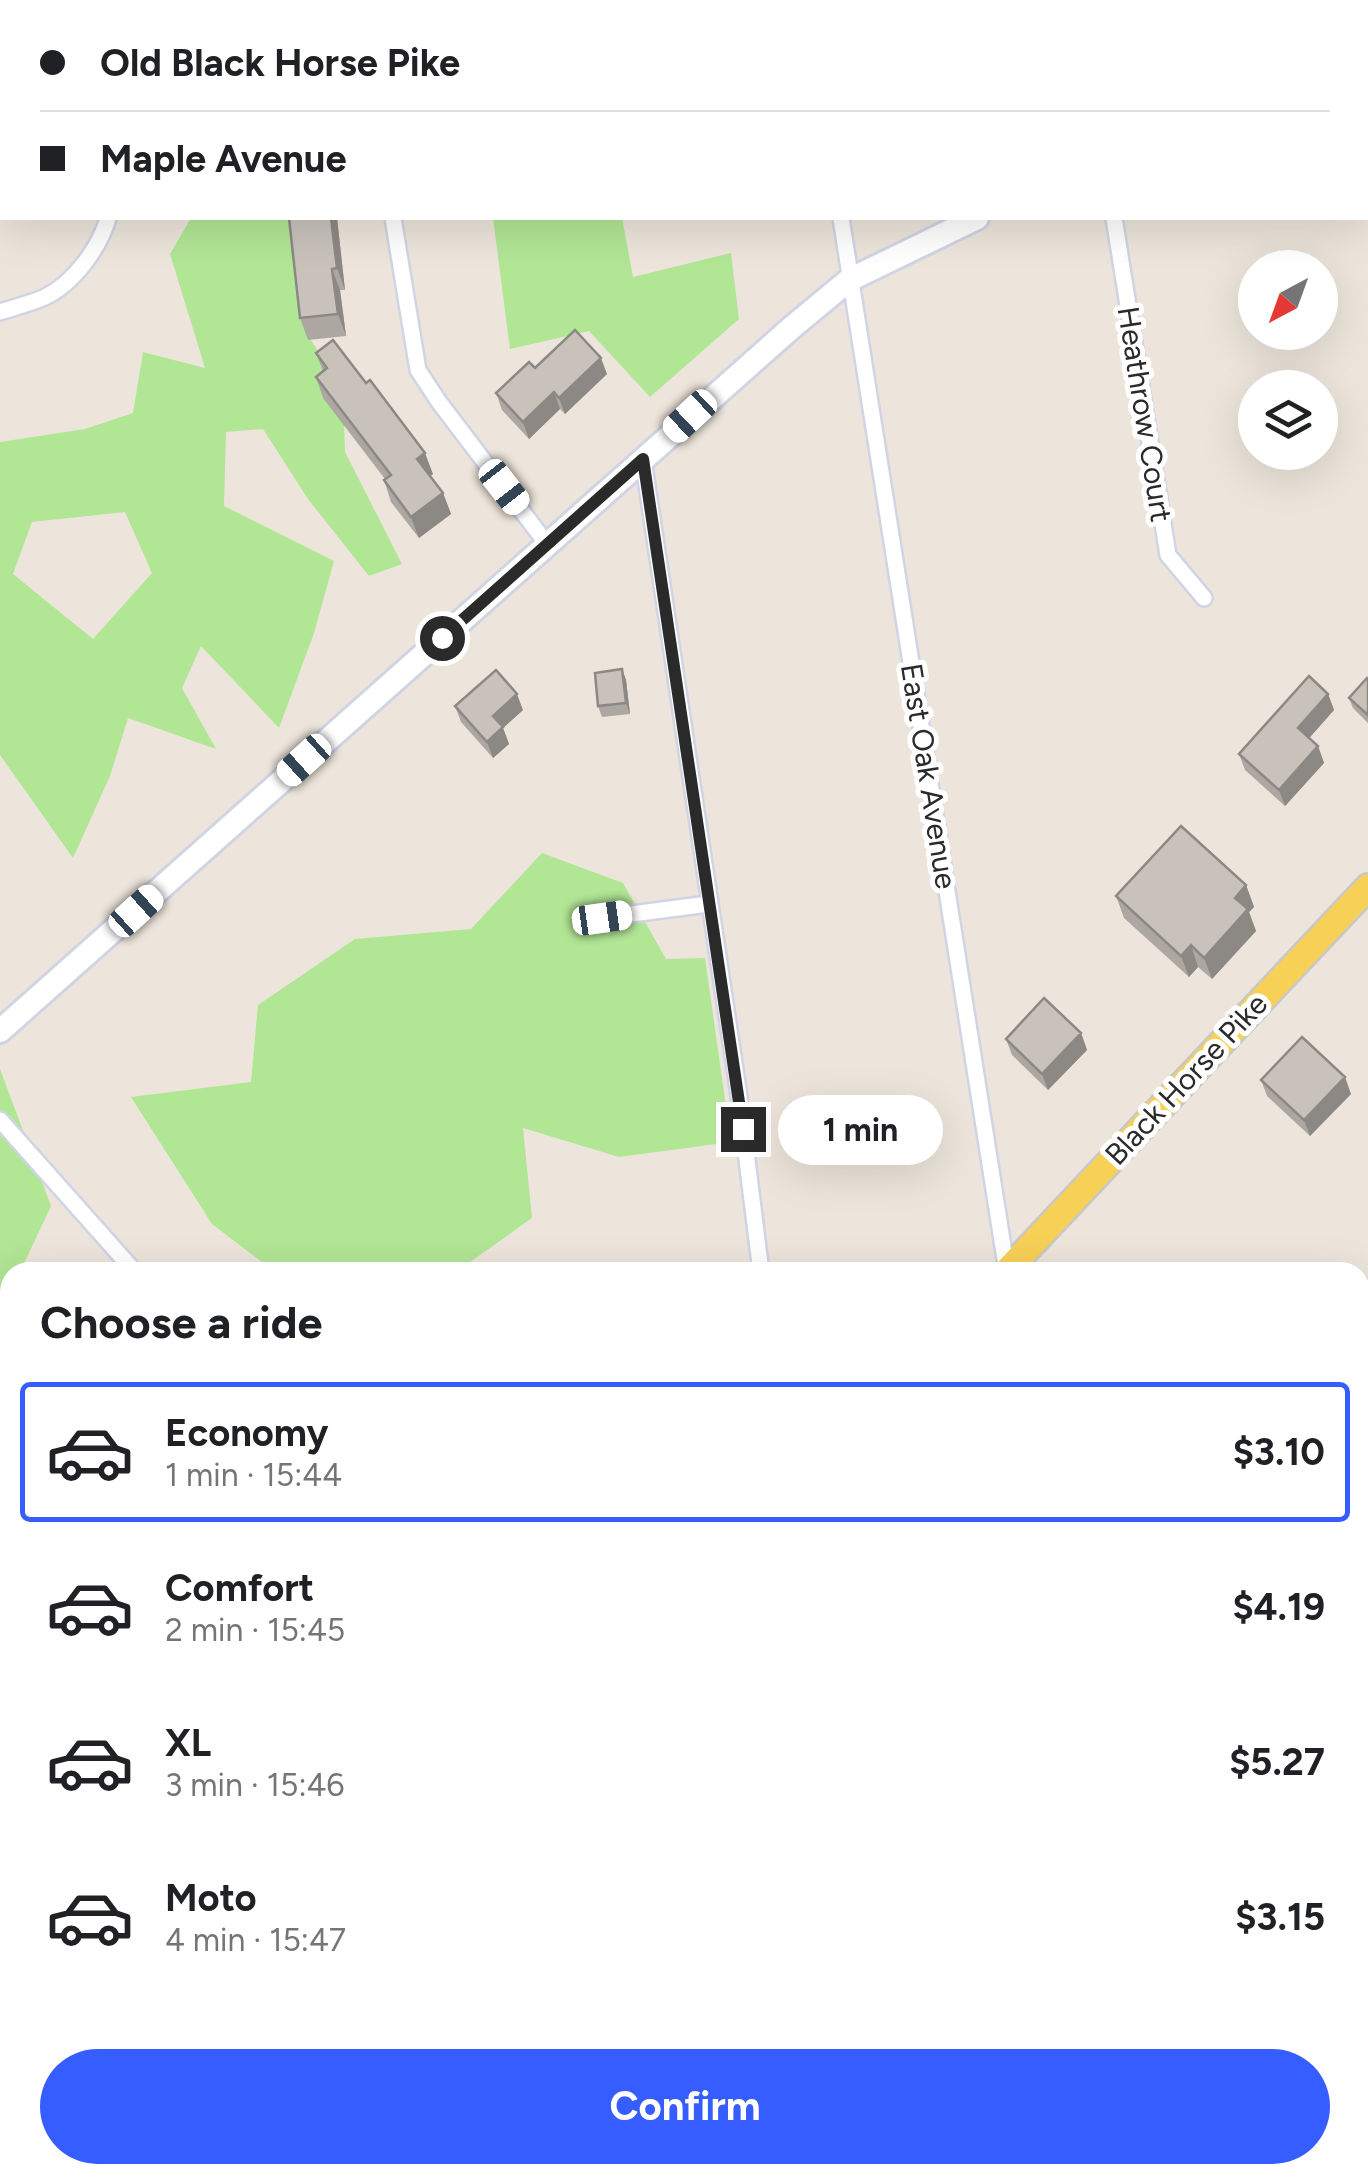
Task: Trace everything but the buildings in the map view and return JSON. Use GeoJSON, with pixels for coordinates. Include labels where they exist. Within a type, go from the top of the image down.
{"type":"FeatureCollection","features":[{"type":"Feature","properties":{"kind":"main road","name":"Black Horse Pike"},"geometry":{"type":"LineString","coordinates":[[1015,1262],[1368,886]]}},
{"type":"Feature","properties":{"kind":"street"},"geometry":{"type":"LineString","coordinates":[[0,312],[48,296],[78,270],[102,238],[107,220]]}},
{"type":"Feature","properties":{"kind":"street"},"geometry":{"type":"LineString","coordinates":[[393,220],[418,370],[547,544]]}},
{"type":"Feature","properties":{"kind":"street","name":"East Oak Avenue"},"geometry":{"type":"LineString","coordinates":[[841,220],[1004,1262]]}},
{"type":"Feature","properties":{"kind":"street"},"geometry":{"type":"LineString","coordinates":[[0,1032],[738,372],[849,280],[973,220]]}},
{"type":"Feature","properties":{"kind":"street","name":"Heathrow Court"},"geometry":{"type":"LineString","coordinates":[[1114,220],[1168,554],[1204,598]]}},
{"type":"Feature","properties":{"kind":"street"},"geometry":{"type":"LineString","coordinates":[[643,459],[739,1096],[760,1262]]}},
{"type":"Feature","properties":{"kind":"street"},"geometry":{"type":"LineString","coordinates":[[602,918],[708,904]]}},
{"type":"Feature","properties":{"kind":"street"},"geometry":{"type":"LineString","coordinates":[[0,1120],[126,1262]]}},
{"type":"Feature","properties":{"kind":"green space"},"geometry":{"type":"Polygon","coordinates":[[[190,220],[291,220],[305,331],[343,390],[345,452],[402,564],[369,576],[308,499],[263,429],[226,432],[224,506],[334,561],[314,633],[279,728],[201,646],[182,688],[216,749],[128,718],[110,776],[73,858],[0,755],[0,442],[85,429],[133,413],[143,352],[205,368],[170,254],[190,220]],[[125,512],[32,522],[13,574],[93,639],[152,573],[125,512]]]}},
{"type":"Feature","properties":{"kind":"green space"},"geometry":{"type":"Polygon","coordinates":[[[493,220],[622,220],[633,277],[731,253],[739,319],[650,397],[589,331],[510,349],[493,220]]]}},
{"type":"Feature","properties":{"kind":"green space"},"geometry":{"type":"Polygon","coordinates":[[[542,853],[623,883],[666,959],[705,958],[731,1142],[619,1157],[523,1128],[532,1218],[470,1262],[262,1262],[212,1224],[131,1097],[251,1082],[258,1005],[355,939],[471,929],[542,853]]]}},
{"type":"Feature","properties":{"kind":"green space"},"geometry":{"type":"Polygon","coordinates":[[[0,1069],[51,1206],[25,1262],[0,1262],[0,1069]]]}},
{"type":"Feature","properties":{"kind":"route"},"geometry":{"type":"LineString","coordinates":[[442,638],[643,459],[743,1129]]}}]}
